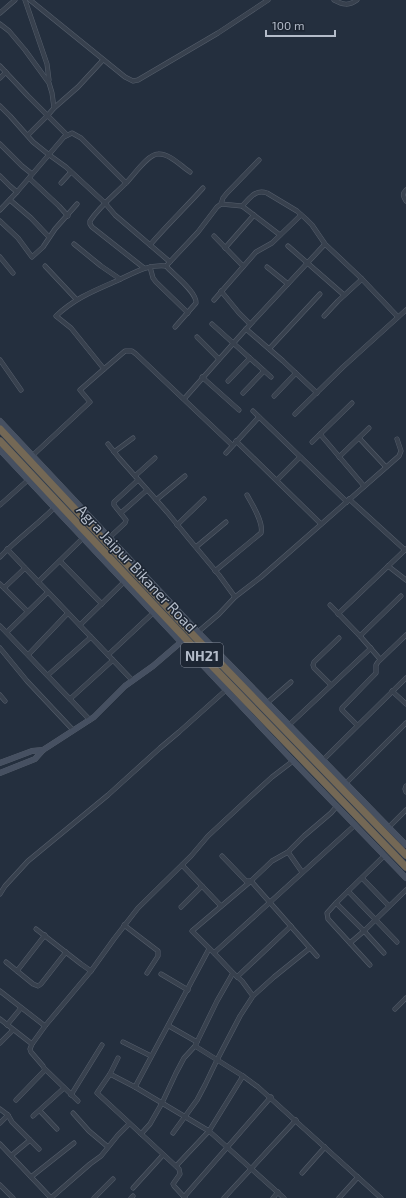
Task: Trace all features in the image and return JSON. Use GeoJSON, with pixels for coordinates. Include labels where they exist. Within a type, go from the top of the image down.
{"type":"FeatureCollection","features":[{"type":"Feature","properties":{"kind":"highway","name":"Agra Jaipur Bikaner Road"},"geometry":{"type":"LineString","coordinates":[[0,430],[194,636],[406,855]]}},
{"type":"Feature","properties":{"kind":"highway","name":"Agra Jaipur Bikaner Road"},"geometry":{"type":"LineString","coordinates":[[0,441],[180,632],[406,867]]}},
{"type":"Feature","properties":{"kind":"street"},"geometry":{"type":"LineString","coordinates":[[0,13],[15,0]]}},
{"type":"Feature","properties":{"kind":"street"},"geometry":{"type":"LineString","coordinates":[[25,0],[47,64],[54,108]]}},
{"type":"Feature","properties":{"kind":"street"},"geometry":{"type":"LineString","coordinates":[[30,0],[103,60],[125,77],[133,81],[138,80],[268,0]]}},
{"type":"Feature","properties":{"kind":"street"},"geometry":{"type":"LineString","coordinates":[[334,0],[347,4],[357,0]]}},
{"type":"Feature","properties":{"kind":"street"},"geometry":{"type":"LineString","coordinates":[[0,24],[9,31],[25,50],[49,83]]}},
{"type":"Feature","properties":{"kind":"street"},"geometry":{"type":"LineString","coordinates":[[28,135],[54,108],[78,87],[103,60]]}},
{"type":"Feature","properties":{"kind":"street"},"geometry":{"type":"LineString","coordinates":[[0,66],[67,135]]}},
{"type":"Feature","properties":{"kind":"street"},"geometry":{"type":"LineString","coordinates":[[0,78],[6,72]]}},
{"type":"Feature","properties":{"kind":"street"},"geometry":{"type":"LineString","coordinates":[[0,106],[33,142],[71,172],[120,219],[170,262]]}},
{"type":"Feature","properties":{"kind":"street"},"geometry":{"type":"LineString","coordinates":[[0,209],[10,200],[64,137],[72,133],[80,138],[126,183]]}},
{"type":"Feature","properties":{"kind":"street"},"geometry":{"type":"LineString","coordinates":[[0,144],[68,216]]}},
{"type":"Feature","properties":{"kind":"street"},"geometry":{"type":"LineString","coordinates":[[144,268],[92,227],[90,221],[111,196],[153,155],[163,154],[190,172]]}},
{"type":"Feature","properties":{"kind":"street"},"geometry":{"type":"LineString","coordinates":[[104,369],[70,328],[56,316],[76,299],[144,268],[166,266],[198,232],[221,204],[227,193],[259,160]]}},
{"type":"Feature","properties":{"kind":"street"},"geometry":{"type":"LineString","coordinates":[[61,183],[71,172]]}},
{"type":"Feature","properties":{"kind":"street"},"geometry":{"type":"LineString","coordinates":[[0,176],[17,192]]}},
{"type":"Feature","properties":{"kind":"street"},"geometry":{"type":"LineString","coordinates":[[150,244],[203,188]]}},
{"type":"Feature","properties":{"kind":"street"},"geometry":{"type":"LineString","coordinates":[[406,190],[403,194],[406,200]]}},
{"type":"Feature","properties":{"kind":"street"},"geometry":{"type":"LineString","coordinates":[[242,206],[256,193],[262,192],[277,199],[301,215],[312,225],[326,244],[398,317]]}},
{"type":"Feature","properties":{"kind":"street"},"geometry":{"type":"LineString","coordinates":[[10,200],[31,218],[49,237]]}},
{"type":"Feature","properties":{"kind":"street"},"geometry":{"type":"LineString","coordinates":[[0,221],[18,238],[32,258],[43,247],[55,229],[77,204]]}},
{"type":"Feature","properties":{"kind":"street"},"geometry":{"type":"LineString","coordinates":[[221,204],[242,206],[280,235]]}},
{"type":"Feature","properties":{"kind":"street"},"geometry":{"type":"LineString","coordinates":[[225,248],[254,215]]}},
{"type":"Feature","properties":{"kind":"street"},"geometry":{"type":"LineString","coordinates":[[214,300],[256,252],[272,243],[301,215]]}},
{"type":"Feature","properties":{"kind":"street"},"geometry":{"type":"LineString","coordinates":[[214,236],[243,266]]}},
{"type":"Feature","properties":{"kind":"street"},"geometry":{"type":"LineString","coordinates":[[74,244],[120,279]]}},
{"type":"Feature","properties":{"kind":"street"},"geometry":{"type":"LineString","coordinates":[[184,399],[250,324],[326,244]]}},
{"type":"Feature","properties":{"kind":"street"},"geometry":{"type":"LineString","coordinates":[[288,246],[344,296]]}},
{"type":"Feature","properties":{"kind":"street"},"geometry":{"type":"LineString","coordinates":[[0,257],[13,273]]}},
{"type":"Feature","properties":{"kind":"street"},"geometry":{"type":"LineString","coordinates":[[0,265],[4,262]]}},
{"type":"Feature","properties":{"kind":"street"},"geometry":{"type":"LineString","coordinates":[[45,266],[76,299]]}},
{"type":"Feature","properties":{"kind":"street"},"geometry":{"type":"LineString","coordinates":[[166,266],[197,299],[196,303],[175,327]]}},
{"type":"Feature","properties":{"kind":"street"},"geometry":{"type":"LineString","coordinates":[[150,267],[153,278],[156,282],[188,313]]}},
{"type":"Feature","properties":{"kind":"street"},"geometry":{"type":"LineString","coordinates":[[267,267],[288,284]]}},
{"type":"Feature","properties":{"kind":"street"},"geometry":{"type":"LineString","coordinates":[[324,316],[362,279]]}},
{"type":"Feature","properties":{"kind":"street"},"geometry":{"type":"LineString","coordinates":[[221,291],[238,313],[250,324]]}},
{"type":"Feature","properties":{"kind":"street"},"geometry":{"type":"LineString","coordinates":[[269,349],[320,294]]}},
{"type":"Feature","properties":{"kind":"street"},"geometry":{"type":"LineString","coordinates":[[295,414],[343,367],[398,317],[405,313]]}},
{"type":"Feature","properties":{"kind":"street"},"geometry":{"type":"LineString","coordinates":[[212,324],[271,377]]}},
{"type":"Feature","properties":{"kind":"street"},"geometry":{"type":"LineString","coordinates":[[246,329],[317,393]]}},
{"type":"Feature","properties":{"kind":"street"},"geometry":{"type":"LineString","coordinates":[[196,336],[219,359]]}},
{"type":"Feature","properties":{"kind":"street"},"geometry":{"type":"LineString","coordinates":[[32,456],[90,402],[80,390],[125,351],[136,354],[232,445]]}},
{"type":"Feature","properties":{"kind":"street"},"geometry":{"type":"LineString","coordinates":[[228,381],[250,358]]}},
{"type":"Feature","properties":{"kind":"street"},"geometry":{"type":"LineString","coordinates":[[0,362],[21,390]]}},
{"type":"Feature","properties":{"kind":"street"},"geometry":{"type":"LineString","coordinates":[[243,394],[264,371]]}},
{"type":"Feature","properties":{"kind":"street"},"geometry":{"type":"LineString","coordinates":[[274,396],[296,373]]}},
{"type":"Feature","properties":{"kind":"street"},"geometry":{"type":"LineString","coordinates":[[202,378],[239,410]]}},
{"type":"Feature","properties":{"kind":"street"},"geometry":{"type":"LineString","coordinates":[[312,442],[352,403]]}},
{"type":"Feature","properties":{"kind":"street"},"geometry":{"type":"LineString","coordinates":[[253,411],[300,457],[406,550],[338,614]]}},
{"type":"Feature","properties":{"kind":"street"},"geometry":{"type":"LineString","coordinates":[[226,453],[259,417]]}},
{"type":"Feature","properties":{"kind":"street"},"geometry":{"type":"LineString","coordinates":[[0,421],[198,632],[406,845]]}},
{"type":"Feature","properties":{"kind":"street"},"geometry":{"type":"LineString","coordinates":[[339,457],[369,428]]}},
{"type":"Feature","properties":{"kind":"street"},"geometry":{"type":"LineString","coordinates":[[320,434],[364,486]]}},
{"type":"Feature","properties":{"kind":"street"},"geometry":{"type":"LineString","coordinates":[[114,452],[133,438]]}},
{"type":"Feature","properties":{"kind":"street"},"geometry":{"type":"LineString","coordinates":[[360,438],[386,467]]}},
{"type":"Feature","properties":{"kind":"street"},"geometry":{"type":"LineString","coordinates":[[198,632],[235,598],[399,456],[401,451],[397,439]]}},
{"type":"Feature","properties":{"kind":"street"},"geometry":{"type":"LineString","coordinates":[[236,441],[321,524]]}},
{"type":"Feature","properties":{"kind":"street"},"geometry":{"type":"LineString","coordinates":[[108,444],[196,547],[235,598]]}},
{"type":"Feature","properties":{"kind":"street"},"geometry":{"type":"LineString","coordinates":[[0,450],[293,761],[406,878]]}},
{"type":"Feature","properties":{"kind":"street"},"geometry":{"type":"LineString","coordinates":[[277,480],[300,457]]}},
{"type":"Feature","properties":{"kind":"street"},"geometry":{"type":"LineString","coordinates":[[109,538],[126,521],[126,519],[114,506],[114,502],[155,458]]}},
{"type":"Feature","properties":{"kind":"street"},"geometry":{"type":"LineString","coordinates":[[156,500],[185,476]]}},
{"type":"Feature","properties":{"kind":"street"},"geometry":{"type":"LineString","coordinates":[[0,505],[28,480]]}},
{"type":"Feature","properties":{"kind":"street"},"geometry":{"type":"LineString","coordinates":[[121,514],[147,490]]}},
{"type":"Feature","properties":{"kind":"street"},"geometry":{"type":"LineString","coordinates":[[215,571],[261,533],[261,524],[247,494]]}},
{"type":"Feature","properties":{"kind":"street"},"geometry":{"type":"LineString","coordinates":[[177,525],[204,499]]}},
{"type":"Feature","properties":{"kind":"street"},"geometry":{"type":"LineString","coordinates":[[0,557],[7,549],[41,521],[54,508]]}},
{"type":"Feature","properties":{"kind":"street"},"geometry":{"type":"LineString","coordinates":[[196,547],[226,522]]}},
{"type":"Feature","properties":{"kind":"street"},"geometry":{"type":"LineString","coordinates":[[38,582],[83,538]]}},
{"type":"Feature","properties":{"kind":"street"},"geometry":{"type":"LineString","coordinates":[[7,549],[132,680]]}},
{"type":"Feature","properties":{"kind":"street"},"geometry":{"type":"LineString","coordinates":[[60,561],[102,604]]}},
{"type":"Feature","properties":{"kind":"street"},"geometry":{"type":"LineString","coordinates":[[388,566],[406,580]]}},
{"type":"Feature","properties":{"kind":"street"},"geometry":{"type":"LineString","coordinates":[[4,588],[25,568]]}},
{"type":"Feature","properties":{"kind":"street"},"geometry":{"type":"LineString","coordinates":[[80,625],[124,582]]}},
{"type":"Feature","properties":{"kind":"street"},"geometry":{"type":"LineString","coordinates":[[0,584],[27,612]]}},
{"type":"Feature","properties":{"kind":"street"},"geometry":{"type":"LineString","coordinates":[[7,632],[48,592]]}},
{"type":"Feature","properties":{"kind":"street"},"geometry":{"type":"LineString","coordinates":[[360,636],[401,596]]}},
{"type":"Feature","properties":{"kind":"street"},"geometry":{"type":"LineString","coordinates":[[330,605],[380,659]]}},
{"type":"Feature","properties":{"kind":"street"},"geometry":{"type":"LineString","coordinates":[[28,655],[68,613]]}},
{"type":"Feature","properties":{"kind":"street"},"geometry":{"type":"LineString","coordinates":[[108,655],[153,613]]}},
{"type":"Feature","properties":{"kind":"street"},"geometry":{"type":"LineString","coordinates":[[0,626],[90,720]]}},
{"type":"Feature","properties":{"kind":"street"},"geometry":{"type":"LineString","coordinates":[[358,725],[342,708],[376,674],[376,665],[380,659],[406,635]]}},
{"type":"Feature","properties":{"kind":"street"},"geometry":{"type":"LineString","coordinates":[[48,675],[91,637]]}},
{"type":"Feature","properties":{"kind":"street"},"geometry":{"type":"LineString","coordinates":[[331,685],[314,668],[313,665],[339,638]]}},
{"type":"Feature","properties":{"kind":"street"},"geometry":{"type":"LineString","coordinates":[[0,773],[34,759],[43,750],[90,720],[132,680],[153,666],[181,642]]}},
{"type":"Feature","properties":{"kind":"street"},"geometry":{"type":"LineString","coordinates":[[0,648],[27,681],[73,730]]}},
{"type":"Feature","properties":{"kind":"street"},"geometry":{"type":"LineString","coordinates":[[289,725],[371,648]]}},
{"type":"Feature","properties":{"kind":"street"},"geometry":{"type":"LineString","coordinates":[[70,699],[114,660]]}},
{"type":"Feature","properties":{"kind":"street"},"geometry":{"type":"LineString","coordinates":[[323,760],[406,678]]}},
{"type":"Feature","properties":{"kind":"street"},"geometry":{"type":"LineString","coordinates":[[267,703],[291,682]]}},
{"type":"Feature","properties":{"kind":"street"},"geometry":{"type":"LineString","coordinates":[[0,894],[5,886],[28,861],[108,795],[226,690]]}},
{"type":"Feature","properties":{"kind":"street"},"geometry":{"type":"LineString","coordinates":[[392,691],[406,704]]}},
{"type":"Feature","properties":{"kind":"street"},"geometry":{"type":"LineString","coordinates":[[0,695],[5,701]]}},
{"type":"Feature","properties":{"kind":"street"},"geometry":{"type":"LineString","coordinates":[[346,783],[406,723]]}},
{"type":"Feature","properties":{"kind":"street"},"geometry":{"type":"LineString","coordinates":[[0,763],[32,751],[43,750]]}},
{"type":"Feature","properties":{"kind":"street"},"geometry":{"type":"LineString","coordinates":[[78,1101],[45,1069],[31,1052],[30,1049],[32,1044],[45,1026],[91,971],[138,908],[182,865],[208,836],[272,777],[293,761]]}},
{"type":"Feature","properties":{"kind":"street"},"geometry":{"type":"LineString","coordinates":[[406,786],[406,792]]}},
{"type":"Feature","properties":{"kind":"street"},"geometry":{"type":"LineString","coordinates":[[253,996],[242,981],[192,931],[251,881],[272,861],[288,852],[337,806]]}},
{"type":"Feature","properties":{"kind":"street"},"geometry":{"type":"LineString","coordinates":[[389,827],[406,810]]}},
{"type":"Feature","properties":{"kind":"street"},"geometry":{"type":"LineString","coordinates":[[214,954],[355,825]]}},
{"type":"Feature","properties":{"kind":"street"},"geometry":{"type":"LineString","coordinates":[[288,852],[302,872]]}},
{"type":"Feature","properties":{"kind":"street"},"geometry":{"type":"LineString","coordinates":[[222,856],[246,881],[251,881],[317,956]]}},
{"type":"Feature","properties":{"kind":"street"},"geometry":{"type":"LineString","coordinates":[[370,965],[327,916],[329,911],[336,903],[384,856]]}},
{"type":"Feature","properties":{"kind":"street"},"geometry":{"type":"LineString","coordinates":[[182,865],[220,906]]}},
{"type":"Feature","properties":{"kind":"street"},"geometry":{"type":"LineString","coordinates":[[362,878],[389,906]]}},
{"type":"Feature","properties":{"kind":"street"},"geometry":{"type":"LineString","coordinates":[[182,906],[202,886]]}},
{"type":"Feature","properties":{"kind":"street"},"geometry":{"type":"LineString","coordinates":[[350,944],[406,890]]}},
{"type":"Feature","properties":{"kind":"street"},"geometry":{"type":"LineString","coordinates":[[348,891],[397,942]]}},
{"type":"Feature","properties":{"kind":"street"},"geometry":{"type":"LineString","coordinates":[[336,903],[384,953]]}},
{"type":"Feature","properties":{"kind":"street"},"geometry":{"type":"LineString","coordinates":[[124,925],[158,951],[158,956],[147,973]]}},
{"type":"Feature","properties":{"kind":"street"},"geometry":{"type":"LineString","coordinates":[[237,977],[291,926]]}},
{"type":"Feature","properties":{"kind":"street"},"geometry":{"type":"LineString","coordinates":[[36,929],[91,971]]}},
{"type":"Feature","properties":{"kind":"street"},"geometry":{"type":"LineString","coordinates":[[17,971],[45,935]]}},
{"type":"Feature","properties":{"kind":"street"},"geometry":{"type":"LineString","coordinates":[[173,1133],[200,1095],[240,1016],[253,996],[310,948]]}},
{"type":"Feature","properties":{"kind":"street"},"geometry":{"type":"LineString","coordinates":[[135,1087],[209,949]]}},
{"type":"Feature","properties":{"kind":"street"},"geometry":{"type":"LineString","coordinates":[[6,962],[33,984],[39,985],[66,952]]}},
{"type":"Feature","properties":{"kind":"street"},"geometry":{"type":"LineString","coordinates":[[141,1134],[150,1124],[162,1103],[181,1063],[196,1044],[217,1001],[233,973]]}},
{"type":"Feature","properties":{"kind":"street"},"geometry":{"type":"LineString","coordinates":[[161,974],[188,990]]}},
{"type":"Feature","properties":{"kind":"street"},"geometry":{"type":"LineString","coordinates":[[0,992],[45,1026]]}},
{"type":"Feature","properties":{"kind":"street"},"geometry":{"type":"LineString","coordinates":[[394,1009],[406,998]]}},
{"type":"Feature","properties":{"kind":"street"},"geometry":{"type":"LineString","coordinates":[[7,1025],[21,1008]]}},
{"type":"Feature","properties":{"kind":"street"},"geometry":{"type":"LineString","coordinates":[[0,1019],[32,1044]]}},
{"type":"Feature","properties":{"kind":"street"},"geometry":{"type":"LineString","coordinates":[[169,1026],[217,1060],[243,1076],[271,1097],[381,1198]]}},
{"type":"Feature","properties":{"kind":"street"},"geometry":{"type":"LineString","coordinates":[[0,1043],[14,1030]]}},
{"type":"Feature","properties":{"kind":"street"},"geometry":{"type":"LineString","coordinates":[[123,1042],[151,1056]]}},
{"type":"Feature","properties":{"kind":"street"},"geometry":{"type":"LineString","coordinates":[[71,1095],[102,1045]]}},
{"type":"Feature","properties":{"kind":"street"},"geometry":{"type":"LineString","coordinates":[[118,1058],[110,1074],[97,1093],[176,1166],[180,1171],[173,1184],[183,1197],[271,1097]]}},
{"type":"Feature","properties":{"kind":"street"},"geometry":{"type":"LineString","coordinates":[[16,1100],[44,1072],[45,1069]]}},
{"type":"Feature","properties":{"kind":"street"},"geometry":{"type":"LineString","coordinates":[[110,1074],[135,1087],[209,1131],[284,1198]]}},
{"type":"Feature","properties":{"kind":"street"},"geometry":{"type":"LineString","coordinates":[[176,1166],[209,1131],[243,1076]]}},
{"type":"Feature","properties":{"kind":"street"},"geometry":{"type":"LineString","coordinates":[[33,1116],[64,1088]]}},
{"type":"Feature","properties":{"kind":"street"},"geometry":{"type":"LineString","coordinates":[[0,1109],[8,1115],[12,1122],[39,1149]]}},
{"type":"Feature","properties":{"kind":"street"},"geometry":{"type":"LineString","coordinates":[[40,1110],[57,1129]]}},
{"type":"Feature","properties":{"kind":"street"},"geometry":{"type":"LineString","coordinates":[[73,1113],[89,1131],[108,1147]]}},
{"type":"Feature","properties":{"kind":"street"},"geometry":{"type":"LineString","coordinates":[[0,1123],[8,1115]]}},
{"type":"Feature","properties":{"kind":"street"},"geometry":{"type":"LineString","coordinates":[[224,1198],[296,1120]]}},
{"type":"Feature","properties":{"kind":"street"},"geometry":{"type":"LineString","coordinates":[[0,1144],[51,1198],[101,1156],[129,1124]]}},
{"type":"Feature","properties":{"kind":"street"},"geometry":{"type":"LineString","coordinates":[[12,1155],[30,1140]]}},
{"type":"Feature","properties":{"kind":"street"},"geometry":{"type":"LineString","coordinates":[[31,1177],[74,1143]]}},
{"type":"Feature","properties":{"kind":"street"},"geometry":{"type":"LineString","coordinates":[[302,1173],[325,1147]]}},
{"type":"Feature","properties":{"kind":"street"},"geometry":{"type":"LineString","coordinates":[[133,1188],[163,1155]]}},
{"type":"Feature","properties":{"kind":"street"},"geometry":{"type":"LineString","coordinates":[[338,1198],[358,1177]]}},
{"type":"Feature","properties":{"kind":"street"},"geometry":{"type":"LineString","coordinates":[[94,1198],[113,1180]]}},
{"type":"Feature","properties":{"kind":"street"},"geometry":{"type":"LineString","coordinates":[[0,1185],[13,1198]]}},
{"type":"Feature","properties":{"kind":"street"},"geometry":{"type":"LineString","coordinates":[[274,1198],[278,1192]]}}]}
